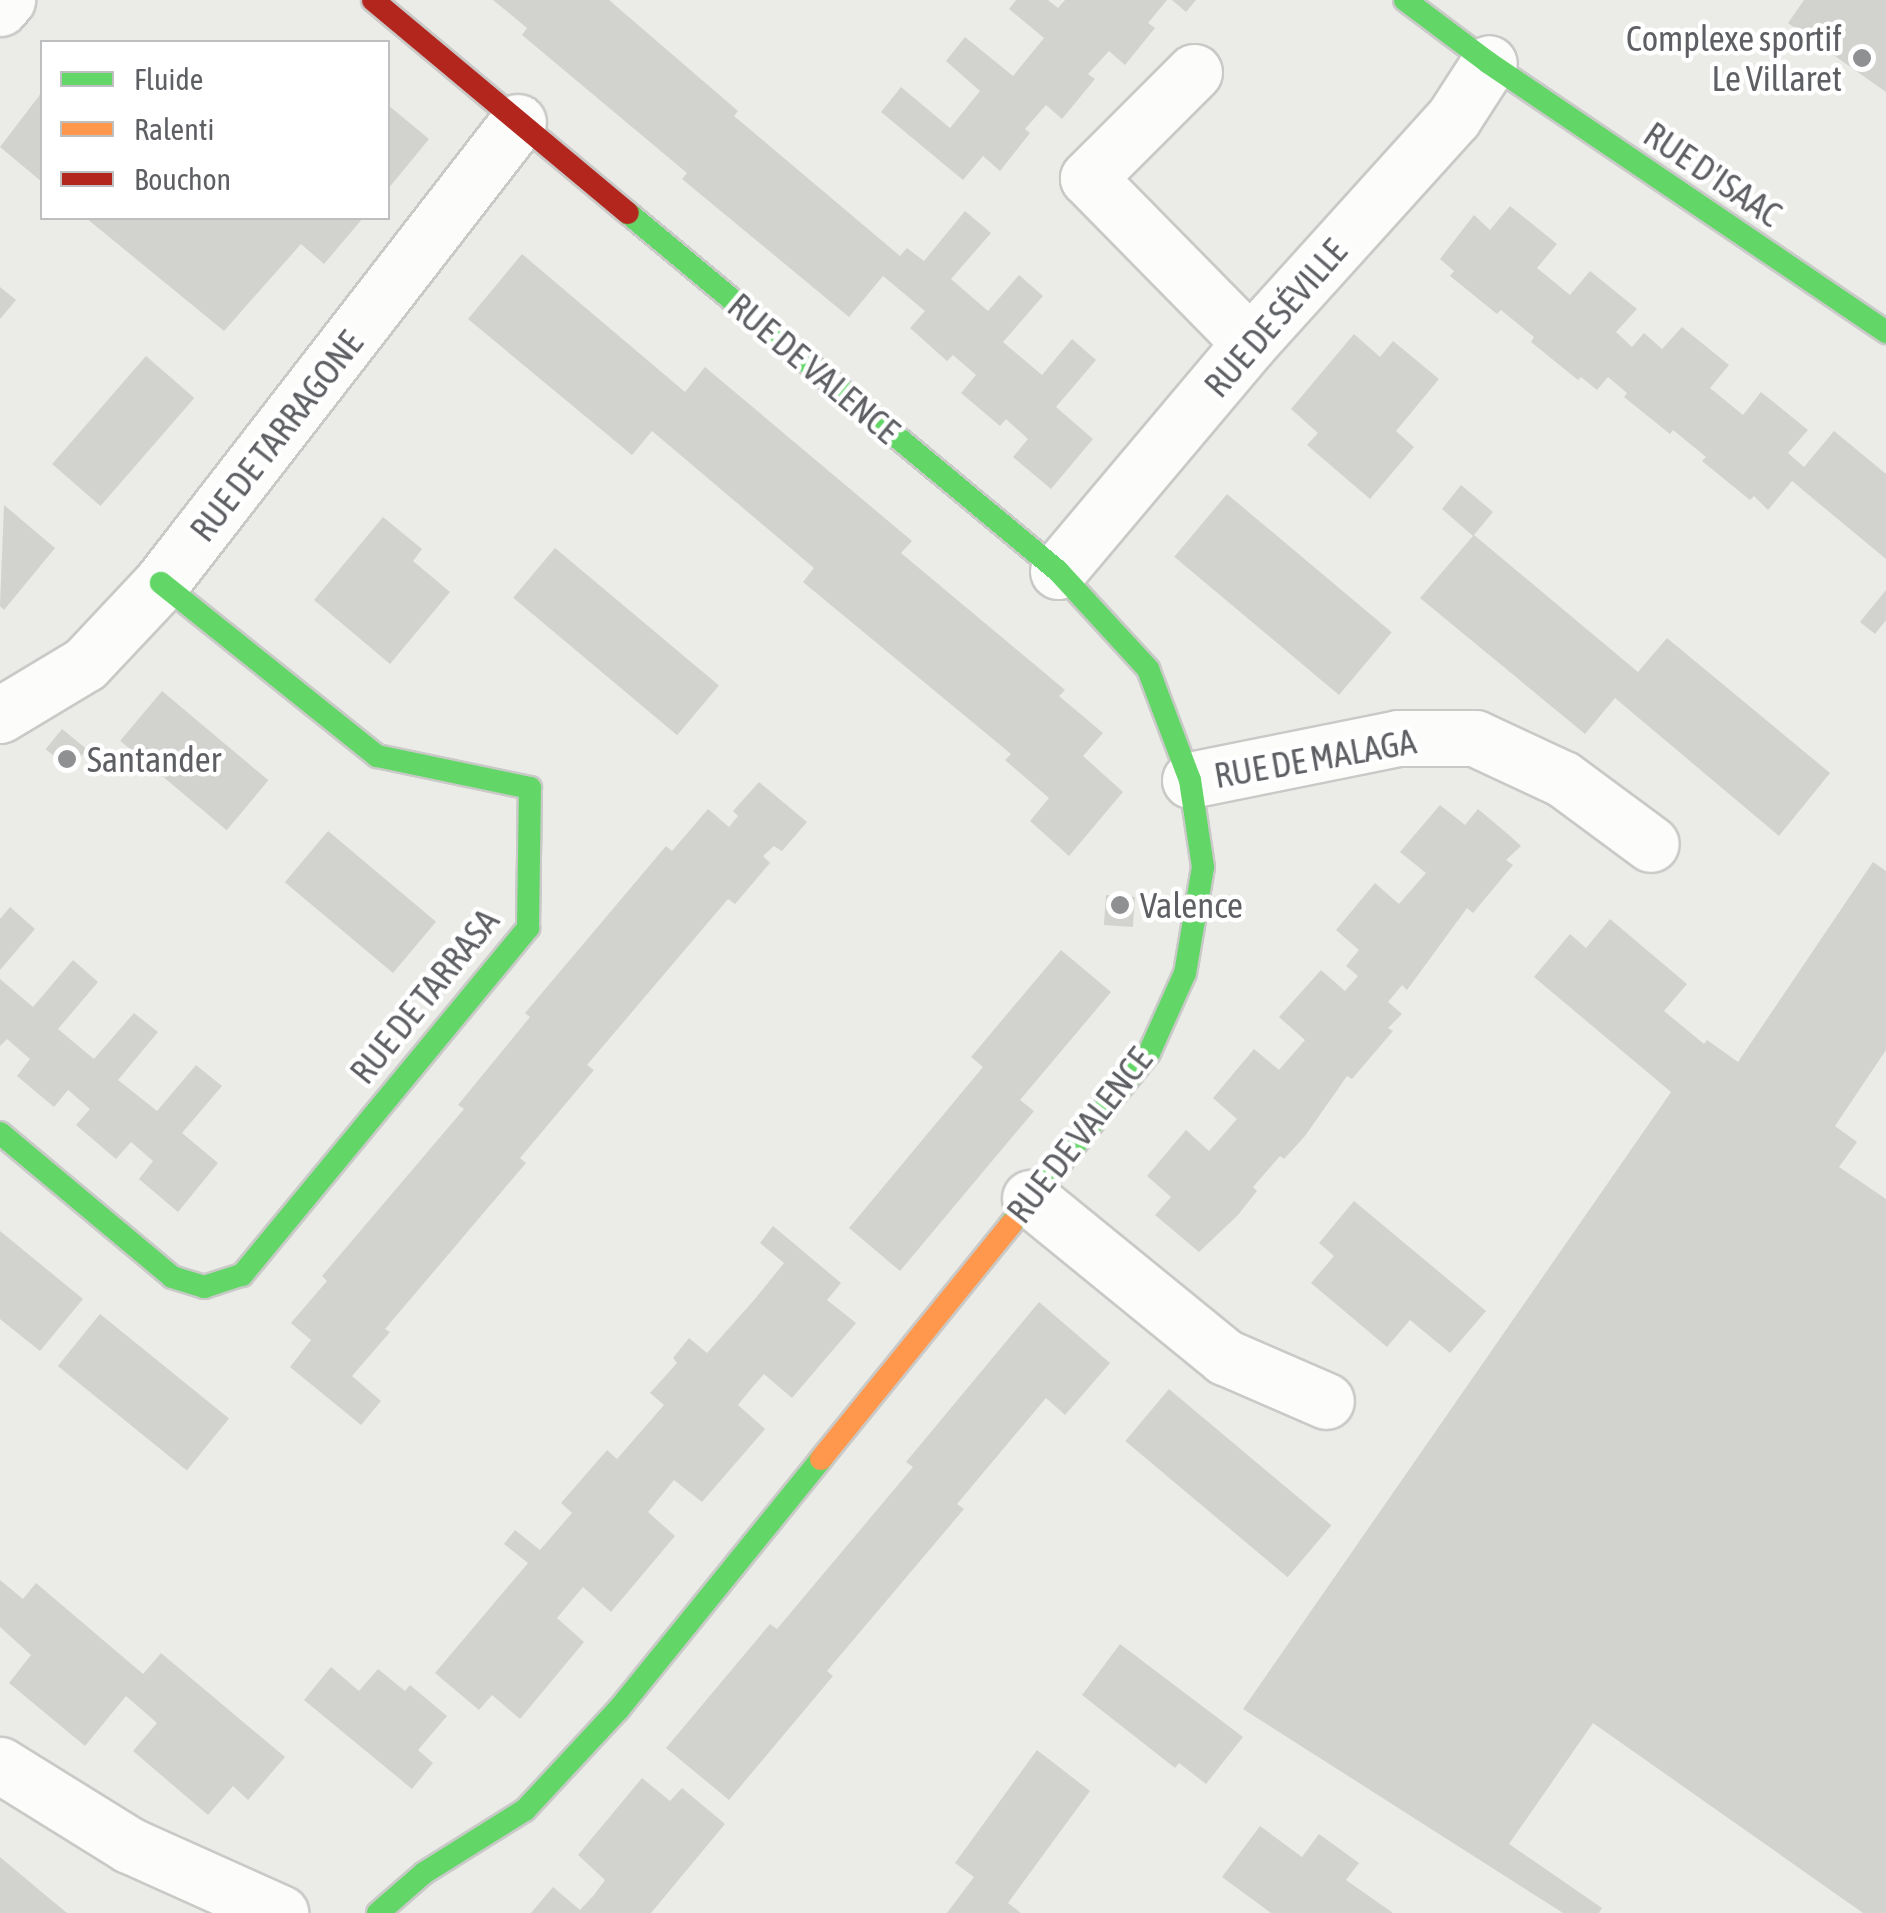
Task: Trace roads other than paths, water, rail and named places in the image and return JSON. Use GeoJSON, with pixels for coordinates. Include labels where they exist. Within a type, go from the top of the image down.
{"type":"FeatureCollection","features":[{"type":"Feature","properties":{"kind":"street"},"geometry":{"type":"LineString","coordinates":[[0,8],[7,0]]}},
{"type":"Feature","properties":{"kind":"street","name":"RUE DE VALENCE"},"geometry":{"type":"LineString","coordinates":[[373,0],[1058,571],[1148,669],[1190,780],[1203,867],[1185,972],[1150,1053],[618,1710],[525,1810],[424,1873],[378,1913]]}},
{"type":"Feature","properties":{"kind":"street","name":"RUE D'ISAAC"},"geometry":{"type":"LineString","coordinates":[[1405,0],[1489,63],[1886,332]]}},
{"type":"Feature","properties":{"kind":"street","name":"RUE DE SÉVILLE"},"geometry":{"type":"LineString","coordinates":[[1058,571],[1250,343],[1454,117],[1489,63]]}},
{"type":"Feature","properties":{"kind":"street"},"geometry":{"type":"LineString","coordinates":[[1194,72],[1088,178],[1250,343]]}},
{"type":"Feature","properties":{"kind":"street","name":"RUE DE TARRAGONE"},"geometry":{"type":"LineString","coordinates":[[0,714],[86,664],[162,583],[518,122]]}},
{"type":"Feature","properties":{"kind":"street","name":"RUE DE TARRASA"},"geometry":{"type":"LineString","coordinates":[[0,1132],[172,1278],[204,1288],[242,1276],[528,928],[530,788],[377,756],[162,583]]}},
{"type":"Feature","properties":{"kind":"street","name":"RUE DE MALAGA"},"geometry":{"type":"LineString","coordinates":[[1190,780],[1398,738],[1475,738],[1562,779],[1650,844]]}},
{"type":"Feature","properties":{"kind":"street"},"geometry":{"type":"LineString","coordinates":[[1030,1198],[1225,1357],[1326,1401]]}},
{"type":"Feature","properties":{"kind":"street"},"geometry":{"type":"LineString","coordinates":[[0,1765],[129,1846],[280,1913]]}},
{"type":"Feature","properties":{"kind":"place","name":"Complexe sportif Le Villaret"},"geometry":{"type":"Point","coordinates":[1862,58]}},
{"type":"Feature","properties":{"kind":"place","name":"Santander"},"geometry":{"type":"Point","coordinates":[67,759]}},
{"type":"Feature","properties":{"kind":"place","name":"Valence"},"geometry":{"type":"Point","coordinates":[1120,905]}}]}
